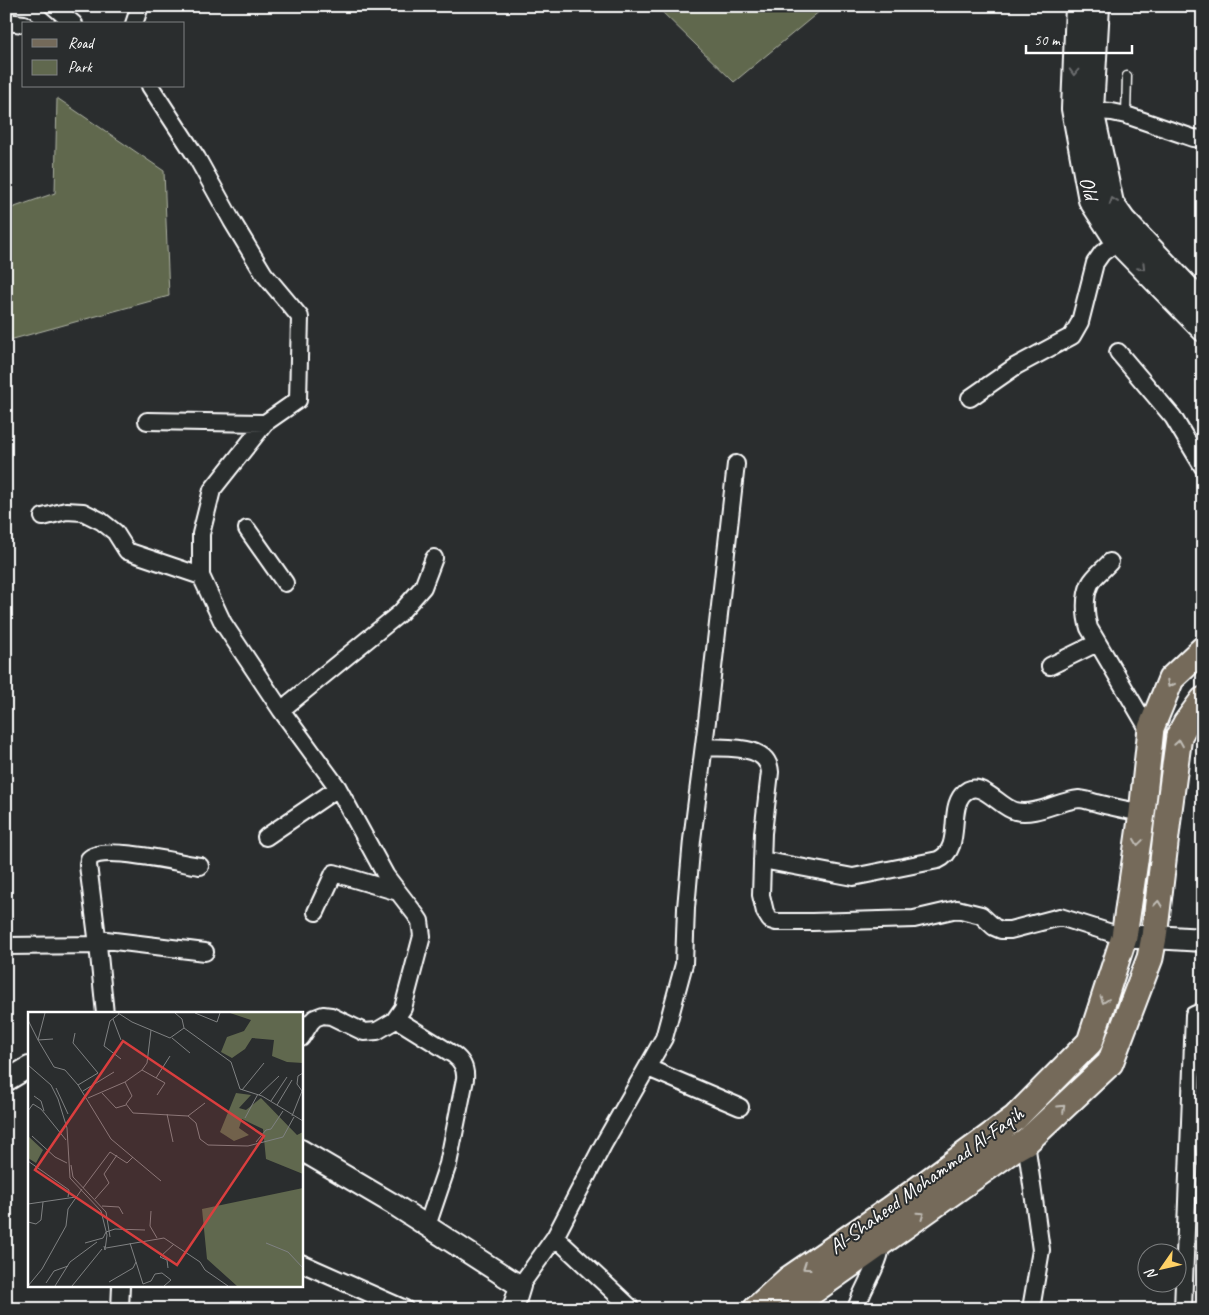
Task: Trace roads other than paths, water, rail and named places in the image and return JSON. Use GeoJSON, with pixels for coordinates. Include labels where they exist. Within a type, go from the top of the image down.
{"type":"FeatureCollection","features":[{"type":"Feature","properties":{"kind":"main road","name":"Old"},"geometry":{"type":"LineString","coordinates":[[1077,6],[1082,110],[1090,200],[1117,242],[1203,330]]}},
{"type":"Feature","properties":{"kind":"main road","name":"Old"},"geometry":{"type":"LineString","coordinates":[[1098,6],[1082,110],[1112,203],[1117,212],[1203,302]]}},
{"type":"Feature","properties":{"kind":"main road","name":"Al-Shaheed Mohammad Al-Faqih"},"geometry":{"type":"LineString","coordinates":[[756,1309],[789,1279],[1015,1118],[1090,1042],[1124,936],[1142,813],[1150,732],[1171,679],[1203,648]]}},
{"type":"Feature","properties":{"kind":"main road","name":"Al-Shaheed Mohammad Al-Faqih"},"geometry":{"type":"LineString","coordinates":[[792,1309],[803,1298],[881,1242],[1026,1142],[1110,1063],[1150,958],[1180,736],[1186,723],[1203,700]]}},
{"type":"Feature","properties":{"kind":"main road"},"geometry":{"type":"LineString","coordinates":[[1124,936],[1203,940]]}},
{"type":"Feature","properties":{"kind":"street"},"geometry":{"type":"LineString","coordinates":[[54,6],[72,22]]}},
{"type":"Feature","properties":{"kind":"street"},"geometry":{"type":"LineString","coordinates":[[135,22],[140,6]]}},
{"type":"Feature","properties":{"kind":"street"},"geometry":{"type":"LineString","coordinates":[[6,22],[22,24]]}},
{"type":"Feature","properties":{"kind":"street"},"geometry":{"type":"LineString","coordinates":[[151,88],[197,158],[264,274],[300,317],[298,400],[264,423],[212,490],[201,534],[201,576],[223,623],[281,710],[338,788],[386,876],[420,921],[422,936],[404,1004],[396,1019],[381,1030],[370,1032],[357,1030],[331,1016],[323,1015],[310,1022],[302,1036]]}},
{"type":"Feature","properties":{"kind":"street"},"geometry":{"type":"LineString","coordinates":[[1082,110],[1126,115],[1193,138],[1203,139]]}},
{"type":"Feature","properties":{"kind":"street"},"geometry":{"type":"LineString","coordinates":[[970,398],[1016,366],[1072,336],[1081,320],[1095,263],[1102,253],[1117,242]]}},
{"type":"Feature","properties":{"kind":"street"},"geometry":{"type":"LineString","coordinates":[[1118,352],[1174,417],[1203,467]]}},
{"type":"Feature","properties":{"kind":"street"},"geometry":{"type":"LineString","coordinates":[[147,421],[264,423]]}},
{"type":"Feature","properties":{"kind":"street"},"geometry":{"type":"LineString","coordinates":[[513,1309],[520,1286],[555,1237],[603,1145],[664,1038],[684,964],[686,908],[692,840],[736,464]]}},
{"type":"Feature","properties":{"kind":"street"},"geometry":{"type":"LineString","coordinates":[[43,517],[66,511],[83,512],[101,521],[114,532],[127,551],[201,576]]}},
{"type":"Feature","properties":{"kind":"street"},"geometry":{"type":"LineString","coordinates":[[247,529],[285,583]]}},
{"type":"Feature","properties":{"kind":"street"},"geometry":{"type":"LineString","coordinates":[[281,710],[400,613],[423,587],[434,558]]}},
{"type":"Feature","properties":{"kind":"street"},"geometry":{"type":"LineString","coordinates":[[1110,562],[1091,582],[1086,607],[1088,628],[1150,732]]}},
{"type":"Feature","properties":{"kind":"street"},"geometry":{"type":"LineString","coordinates":[[1050,666],[1097,643]]}},
{"type":"Feature","properties":{"kind":"street"},"geometry":{"type":"LineString","coordinates":[[704,747],[753,750],[764,756],[769,763],[770,772],[763,833],[761,895],[766,914],[770,920],[822,922],[914,919],[957,909],[981,915],[994,927],[1001,930],[1010,930],[1060,917],[1124,936]]}},
{"type":"Feature","properties":{"kind":"street"},"geometry":{"type":"LineString","coordinates":[[266,837],[338,788]]}},
{"type":"Feature","properties":{"kind":"street"},"geometry":{"type":"LineString","coordinates":[[762,860],[853,877],[938,860],[945,856],[950,849],[959,800],[966,791],[976,788],[984,790],[1003,805],[1015,811],[1030,811],[1080,799],[1142,813]]}},
{"type":"Feature","properties":{"kind":"street"},"geometry":{"type":"LineString","coordinates":[[105,1012],[88,864],[91,857],[95,854],[117,852],[200,866]]}},
{"type":"Feature","properties":{"kind":"street"},"geometry":{"type":"LineString","coordinates":[[316,912],[334,873],[398,892]]}},
{"type":"Feature","properties":{"kind":"street"},"geometry":{"type":"LineString","coordinates":[[6,946],[98,942],[205,952]]}},
{"type":"Feature","properties":{"kind":"street"},"geometry":{"type":"LineString","coordinates":[[1183,1309],[1194,1015],[1203,1011]]}},
{"type":"Feature","properties":{"kind":"street"},"geometry":{"type":"LineString","coordinates":[[396,1019],[454,1055],[461,1061],[465,1070],[465,1079],[448,1164],[427,1226]]}},
{"type":"Feature","properties":{"kind":"street"},"geometry":{"type":"LineString","coordinates":[[6,1081],[28,1068]]}},
{"type":"Feature","properties":{"kind":"street"},"geometry":{"type":"LineString","coordinates":[[648,1068],[740,1107]]}},
{"type":"Feature","properties":{"kind":"street"},"geometry":{"type":"LineString","coordinates":[[1026,1142],[1040,1250],[1031,1309]]}},
{"type":"Feature","properties":{"kind":"street"},"geometry":{"type":"LineString","coordinates":[[302,1151],[427,1226],[520,1286]]}},
{"type":"Feature","properties":{"kind":"street"},"geometry":{"type":"LineString","coordinates":[[555,1237],[630,1307]]}},
{"type":"Feature","properties":{"kind":"street"},"geometry":{"type":"LineString","coordinates":[[856,1309],[874,1264],[880,1255],[881,1242]]}},
{"type":"Feature","properties":{"kind":"street"},"geometry":{"type":"LineString","coordinates":[[302,1263],[405,1309]]}},
{"type":"Feature","properties":{"kind":"street"},"geometry":{"type":"LineString","coordinates":[[120,1309],[122,1288]]}},
{"type":"Feature","properties":{"kind":"lane"},"geometry":{"type":"LineString","coordinates":[[1126,115],[1127,76]]}}]}
